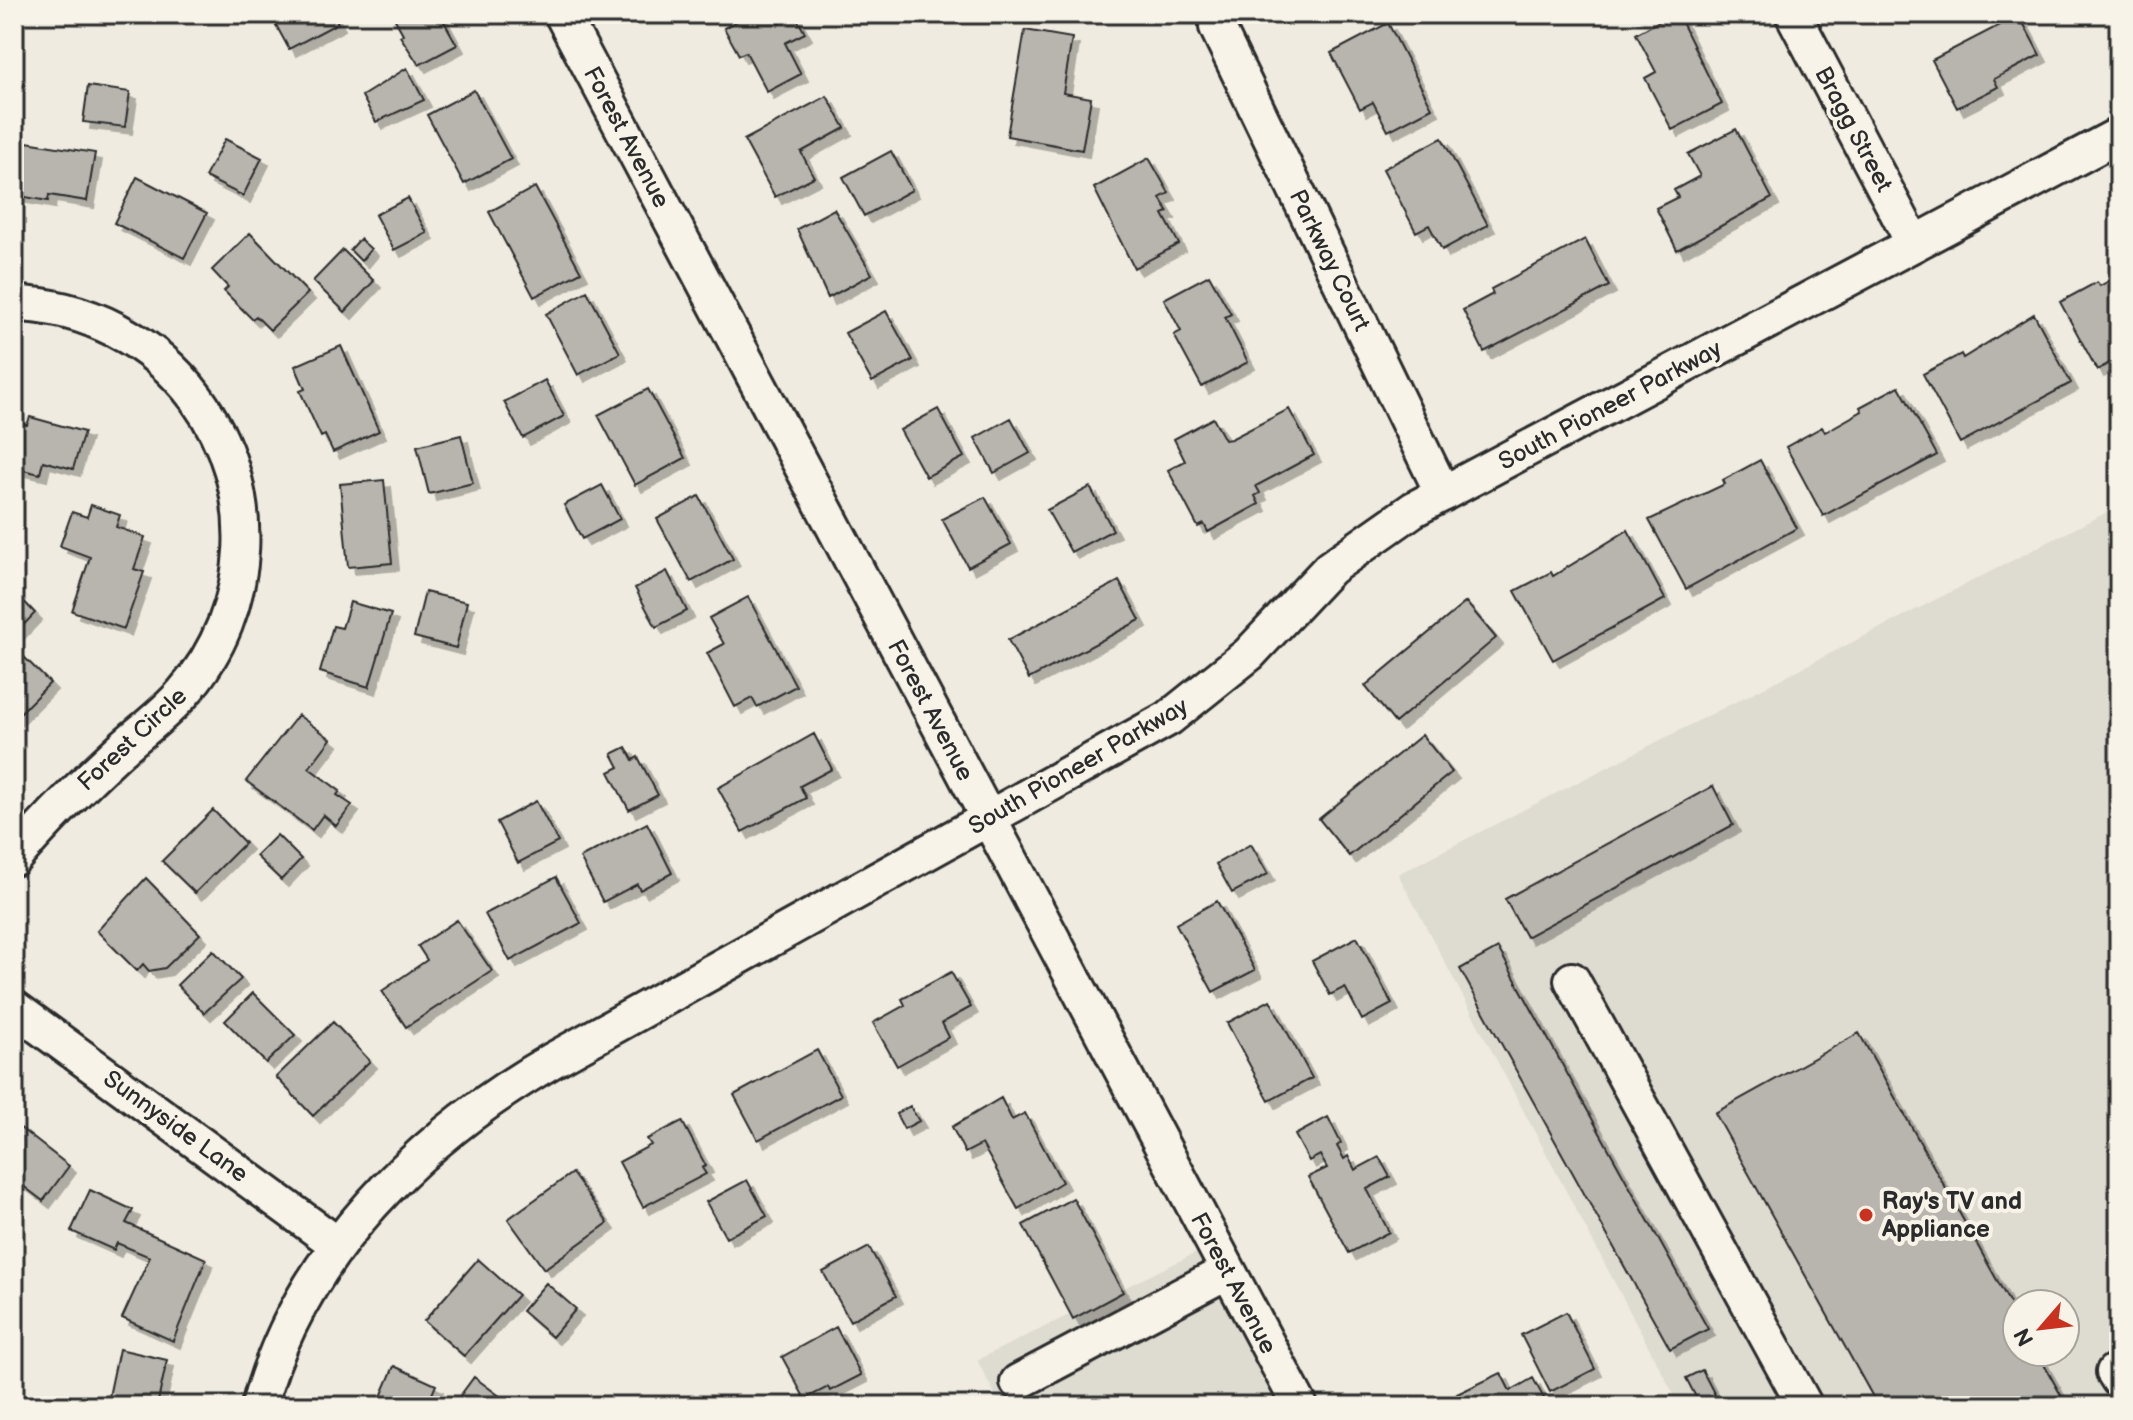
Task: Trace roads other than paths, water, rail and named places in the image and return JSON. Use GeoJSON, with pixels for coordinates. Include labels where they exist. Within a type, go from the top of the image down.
{"type":"FeatureCollection","features":[{"type":"Feature","properties":{"kind":"street","name":"Forest Avenue"},"geometry":{"type":"LineString","coordinates":[[562,14],[1300,1406]]}},
{"type":"Feature","properties":{"kind":"street","name":"Bragg Street"},"geometry":{"type":"LineString","coordinates":[[1793,14],[1914,244]]}},
{"type":"Feature","properties":{"kind":"street","name":"Parkway Court"},"geometry":{"type":"LineString","coordinates":[[1217,27],[1443,494]]}},
{"type":"Feature","properties":{"kind":"street","name":"South Pioneer Parkway"},"geometry":{"type":"LineString","coordinates":[[259,1406],[289,1324],[338,1245],[415,1160],[511,1085],[1183,709],[1249,654],[1340,560],[1385,527],[2119,135]]}},
{"type":"Feature","properties":{"kind":"street","name":"Forest Circle"},"geometry":{"type":"LineString","coordinates":[[14,304],[66,311],[101,323],[144,347],[172,370],[189,388],[216,429],[237,487],[242,523],[241,560],[232,608],[199,673],[175,701],[93,775],[14,858]]}},
{"type":"Feature","properties":{"kind":"street"},"geometry":{"type":"LineString","coordinates":[[1572,980],[1805,1406]]}},
{"type":"Feature","properties":{"kind":"street","name":"Sunnyside Lane"},"geometry":{"type":"LineString","coordinates":[[14,1008],[338,1245]]}},
{"type":"Feature","properties":{"kind":"street"},"geometry":{"type":"LineString","coordinates":[[1018,1382],[1228,1271]]}},
{"type":"Feature","properties":{"kind":"place","name":"Ray's TV and Appliance"},"geometry":{"type":"Point","coordinates":[1866,1215]}}]}
